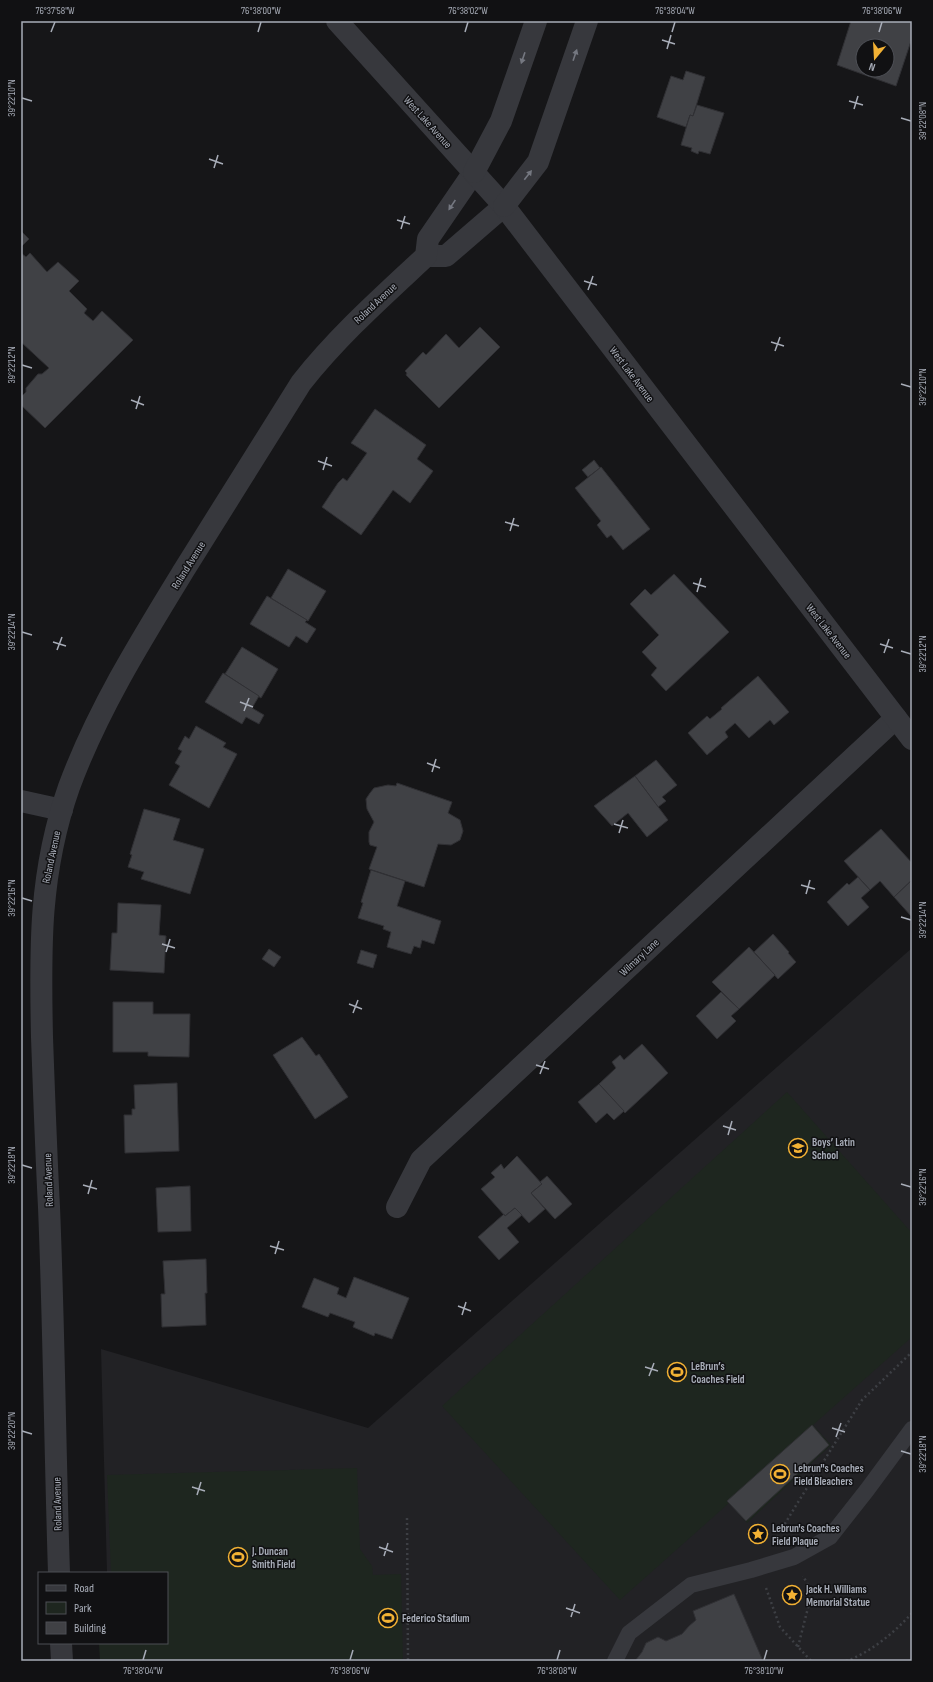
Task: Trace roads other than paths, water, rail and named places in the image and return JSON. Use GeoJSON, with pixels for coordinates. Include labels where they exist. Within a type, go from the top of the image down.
{"type":"FeatureCollection","features":[{"type":"Feature","properties":{"kind":"street","name":"West Lake Avenue"},"geometry":{"type":"LineString","coordinates":[[337,21],[504,206],[912,739]]}},
{"type":"Feature","properties":{"kind":"street"},"geometry":{"type":"LineString","coordinates":[[536,21],[501,121],[474,172],[428,239],[426,256],[446,256],[504,206],[538,162],[587,21]]}},
{"type":"Feature","properties":{"kind":"street","name":"Roland Avenue"},"geometry":{"type":"LineString","coordinates":[[59,1572],[54,1343],[41,975],[44,896],[49,858],[62,810],[90,735],[123,674],[163,604],[301,383],[325,353],[362,315],[426,256]]}},
{"type":"Feature","properties":{"kind":"street","name":"Wilmary Lane"},"geometry":{"type":"LineString","coordinates":[[397,1207],[421,1160],[896,718]]}},
{"type":"Feature","properties":{"kind":"street"},"geometry":{"type":"LineString","coordinates":[[21,801],[62,810]]}},
{"type":"Feature","properties":{"kind":"street"},"geometry":{"type":"LineString","coordinates":[[61,1644],[62,1661]]}},
{"type":"Feature","properties":{"kind":"lane"},"geometry":{"type":"LineString","coordinates":[[615,1661],[629,1633],[691,1585],[751,1570],[794,1557],[830,1537],[912,1429]]}},
{"type":"Feature","properties":{"kind":"place","name":"Boys’ Latin School"},"geometry":{"type":"Point","coordinates":[798,1148]}},
{"type":"Feature","properties":{"kind":"place","name":"LeBrun’s Coaches Field"},"geometry":{"type":"Point","coordinates":[677,1372]}},
{"type":"Feature","properties":{"kind":"place","name":"Lebrun''s Coaches Field Bleachers"},"geometry":{"type":"Point","coordinates":[780,1474]}},
{"type":"Feature","properties":{"kind":"place","name":"Lebrun's Coaches Field Plaque"},"geometry":{"type":"Point","coordinates":[758,1534]}},
{"type":"Feature","properties":{"kind":"place","name":"J. Duncan Smith Field"},"geometry":{"type":"Point","coordinates":[238,1557]}},
{"type":"Feature","properties":{"kind":"place","name":"Jack H. Williams Memorial Statue"},"geometry":{"type":"Point","coordinates":[792,1595]}},
{"type":"Feature","properties":{"kind":"place","name":"Federico Stadium"},"geometry":{"type":"Point","coordinates":[388,1618]}}]}
